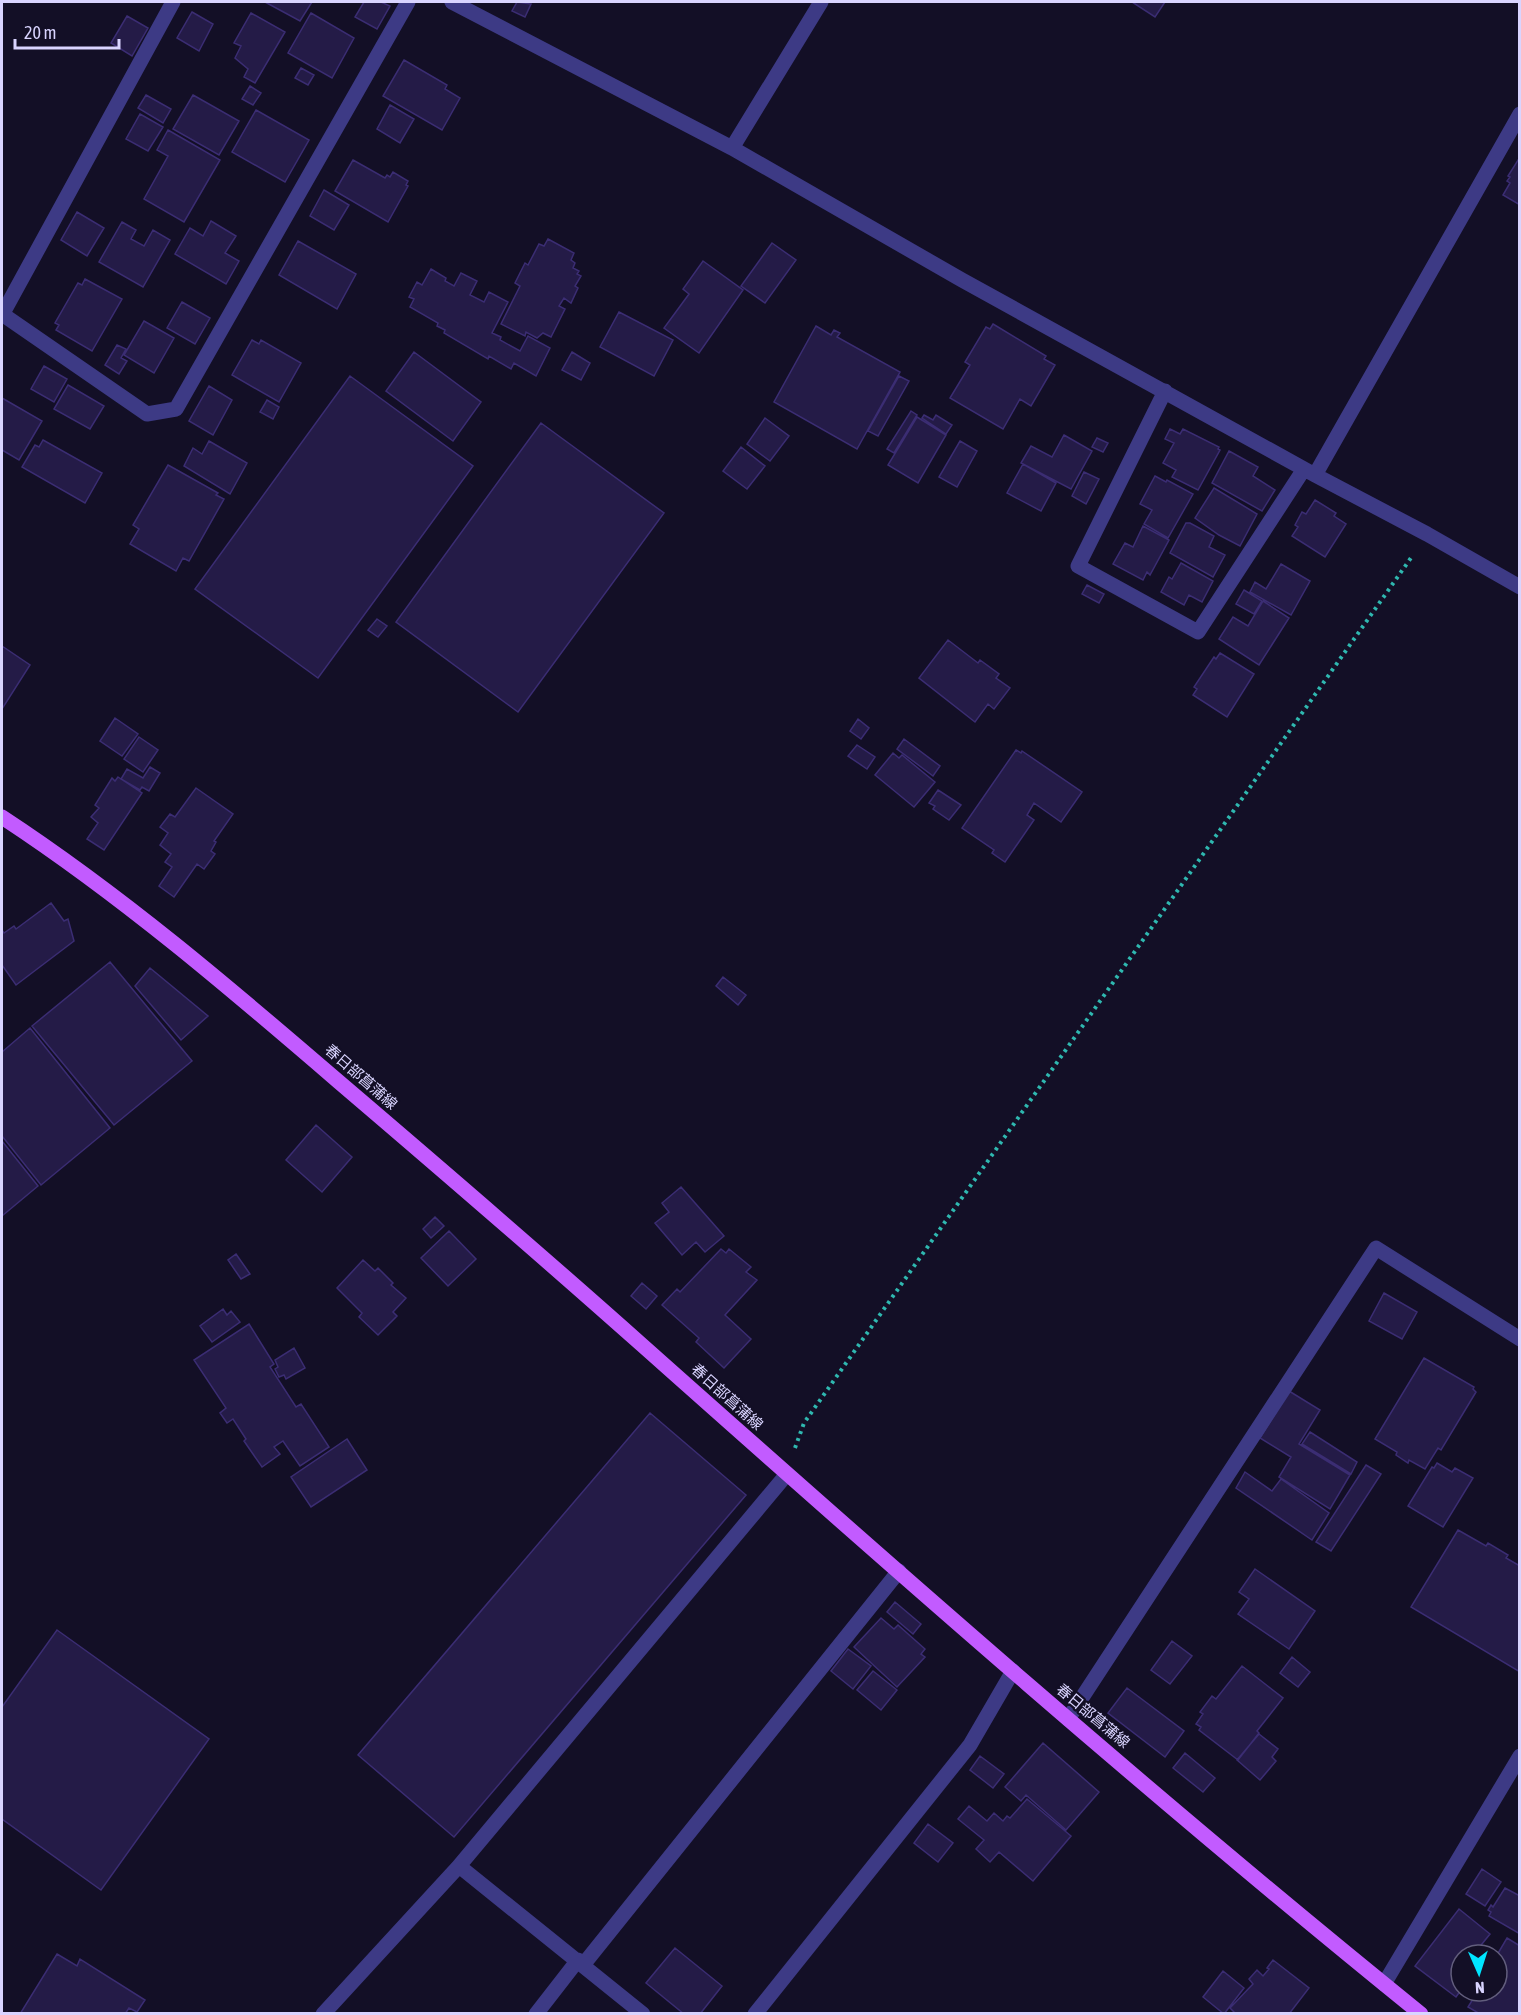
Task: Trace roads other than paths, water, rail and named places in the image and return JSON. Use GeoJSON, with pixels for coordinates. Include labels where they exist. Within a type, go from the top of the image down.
{"type":"FeatureCollection","features":[{"type":"Feature","properties":{"kind":"main road","name":"春日部菖蒲線"},"geometry":{"type":"LineString","coordinates":[[2,817],[135,913],[282,1033],[541,1255],[787,1474],[1068,1719],[1421,2013]]}},
{"type":"Feature","properties":{"kind":"street"},"geometry":{"type":"LineString","coordinates":[[173,2],[2,315],[147,414],[176,409],[408,2]]}},
{"type":"Feature","properties":{"kind":"street"},"geometry":{"type":"LineString","coordinates":[[452,2],[732,148],[962,280],[1520,587]]}},
{"type":"Feature","properties":{"kind":"street"},"geometry":{"type":"LineString","coordinates":[[732,148],[821,2]]}},
{"type":"Feature","properties":{"kind":"street"},"geometry":{"type":"LineString","coordinates":[[1165,391],[1078,566],[1198,632],[1309,472],[1520,114]]}},
{"type":"Feature","properties":{"kind":"street"},"geometry":{"type":"LineString","coordinates":[[1068,1719],[1376,1248],[1520,1339]]}},
{"type":"Feature","properties":{"kind":"street"},"geometry":{"type":"LineString","coordinates":[[323,2013],[459,1866],[787,1474]]}},
{"type":"Feature","properties":{"kind":"street"},"geometry":{"type":"LineString","coordinates":[[536,2013],[899,1571]]}},
{"type":"Feature","properties":{"kind":"street"},"geometry":{"type":"LineString","coordinates":[[755,2013],[970,1745],[1013,1671]]}},
{"type":"Feature","properties":{"kind":"street"},"geometry":{"type":"LineString","coordinates":[[1384,1984],[1520,1756]]}},
{"type":"Feature","properties":{"kind":"street"},"geometry":{"type":"LineString","coordinates":[[459,1866],[643,2013]]}}]}
